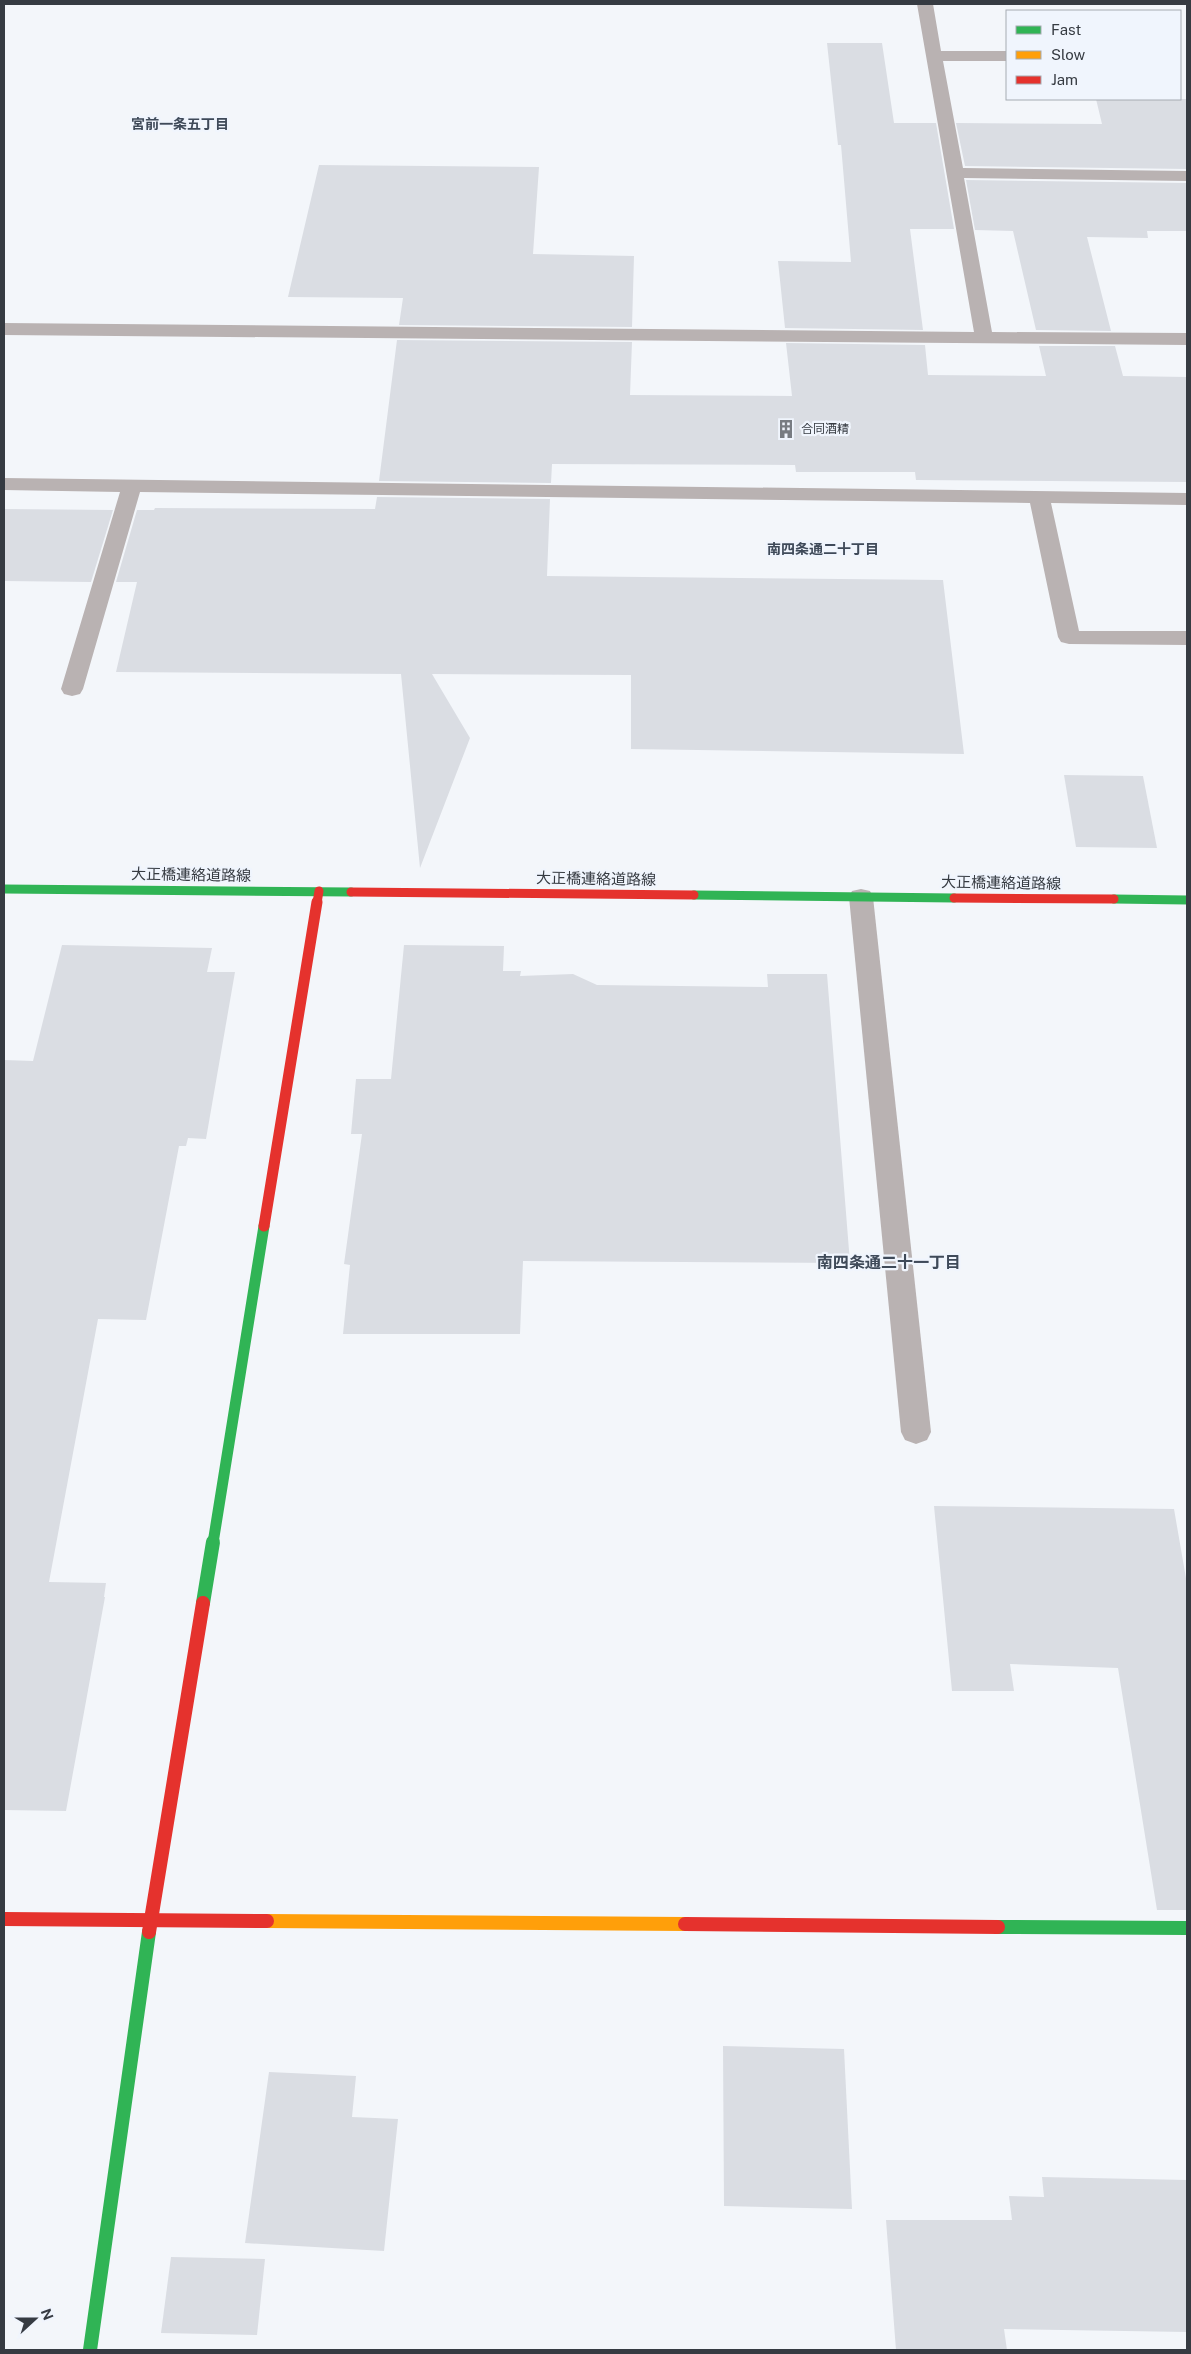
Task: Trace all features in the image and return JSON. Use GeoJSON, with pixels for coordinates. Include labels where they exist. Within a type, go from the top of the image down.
{"type":"FeatureCollection","features":[{"type":"Feature","properties":{"kind":"street"},"geometry":{"type":"LineString","coordinates":[[924,4],[984,337]]}},
{"type":"Feature","properties":{"kind":"street"},"geometry":{"type":"LineString","coordinates":[[934,56],[1006,56]]}},
{"type":"Feature","properties":{"kind":"street"},"geometry":{"type":"LineString","coordinates":[[955,173],[1187,176]]}},
{"type":"Feature","properties":{"kind":"street"},"geometry":{"type":"LineString","coordinates":[[4,330],[1187,339]]}},
{"type":"Feature","properties":{"kind":"street"},"geometry":{"type":"LineString","coordinates":[[4,484],[1187,499]]}},
{"type":"Feature","properties":{"kind":"street"},"geometry":{"type":"LineString","coordinates":[[72,689],[132,485]]}},
{"type":"Feature","properties":{"kind":"street"},"geometry":{"type":"LineString","coordinates":[[1039,497],[1069,637],[1187,638]]}},
{"type":"Feature","properties":{"kind":"street","name":"大正橋連絡道路線"},"geometry":{"type":"LineString","coordinates":[[4,888],[1187,900]]}},
{"type":"Feature","properties":{"kind":"street"},"geometry":{"type":"LineString","coordinates":[[90,2350],[151,1921],[319,891]]}},
{"type":"Feature","properties":{"kind":"street"},"geometry":{"type":"LineString","coordinates":[[860,897],[916,1432]]}},
{"type":"Feature","properties":{"kind":"street"},"geometry":{"type":"LineString","coordinates":[[4,1919],[1187,1928]]}},
{"type":"Feature","properties":{"kind":"building"},"geometry":{"type":"Polygon","coordinates":[[[827,43],[882,43],[894,123],[936,123],[954,229],[910,229],[923,330],[785,328],[778,261],[851,262],[841,145],[838,145],[827,43]]]}},
{"type":"Feature","properties":{"kind":"building"},"geometry":{"type":"Polygon","coordinates":[[[1187,99],[1187,169],[965,166],[956,123],[1102,124],[1096,100],[1187,99]]]}},
{"type":"Feature","properties":{"kind":"building"},"geometry":{"type":"Polygon","coordinates":[[[319,165],[539,167],[533,254],[634,256],[632,327],[399,325],[403,298],[288,297],[319,165]]]}},
{"type":"Feature","properties":{"kind":"building"},"geometry":{"type":"Polygon","coordinates":[[[966,180],[1187,183],[1187,231],[1147,231],[1148,238],[1087,237],[1111,331],[1036,330],[1013,231],[975,230],[966,180]]]}},
{"type":"Feature","properties":{"kind":"building","name":"合同酒精"},"geometry":{"type":"Polygon","coordinates":[[[397,340],[632,342],[630,395],[792,396],[786,343],[925,345],[928,375],[1046,376],[1039,346],[1115,346],[1123,376],[1187,377],[1187,482],[916,480],[915,472],[796,472],[795,465],[552,464],[551,483],[379,481],[397,340]]]}},
{"type":"Feature","properties":{"kind":"building"},"geometry":{"type":"Polygon","coordinates":[[[377,497],[550,499],[547,576],[943,580],[964,754],[631,749],[631,675],[432,674],[470,738],[420,868],[401,674],[116,672],[137,582],[116,582],[137,510],[154,510],[155,508],[375,509],[377,497]]]}},
{"type":"Feature","properties":{"kind":"building"},"geometry":{"type":"Polygon","coordinates":[[[4,509],[113,510],[91,582],[4,581],[4,509]]]}},
{"type":"Feature","properties":{"kind":"building"},"geometry":{"type":"Polygon","coordinates":[[[1064,775],[1143,776],[1157,848],[1076,847],[1064,775]]]}},
{"type":"Feature","properties":{"kind":"building"},"geometry":{"type":"Polygon","coordinates":[[[62,945],[212,948],[207,972],[235,972],[206,1139],[188,1138],[186,1146],[179,1146],[146,1320],[98,1319],[49,1582],[106,1583],[66,1811],[4,1810],[4,1060],[33,1061],[62,945]]]}},
{"type":"Feature","properties":{"kind":"building"},"geometry":{"type":"Polygon","coordinates":[[[404,945],[504,946],[503,971],[521,971],[520,976],[573,974],[597,985],[768,987],[767,974],[827,974],[850,1263],[523,1261],[520,1334],[343,1334],[350,1265],[344,1264],[362,1134],[351,1134],[356,1079],[391,1079],[404,945]]]}},
{"type":"Feature","properties":{"kind":"building"},"geometry":{"type":"Polygon","coordinates":[[[934,1506],[1174,1509],[1187,1584],[1187,1910],[1157,1910],[1118,1668],[1010,1664],[1014,1691],[952,1691],[934,1506]]]}},
{"type":"Feature","properties":{"kind":"building"},"geometry":{"type":"Polygon","coordinates":[[[723,2046],[844,2049],[852,2209],[724,2206],[723,2046]]]}},
{"type":"Feature","properties":{"kind":"building"},"geometry":{"type":"Polygon","coordinates":[[[269,2072],[356,2076],[352,2117],[398,2119],[384,2251],[245,2243],[269,2072]]]}},
{"type":"Feature","properties":{"kind":"building"},"geometry":{"type":"Polygon","coordinates":[[[1042,2177],[1187,2180],[1187,2332],[1004,2329],[1007,2350],[896,2350],[886,2220],[1012,2220],[1009,2196],[1044,2197],[1042,2177]]]}},
{"type":"Feature","properties":{"kind":"building"},"geometry":{"type":"Polygon","coordinates":[[[171,2257],[265,2259],[257,2335],[161,2333],[171,2257]]]}},
{"type":"Feature","properties":{"kind":"traffic: fast"},"geometry":{"type":"LineString","coordinates":[[4,889],[351,892]]}},
{"type":"Feature","properties":{"kind":"traffic: fast"},"geometry":{"type":"LineString","coordinates":[[694,895],[954,898]]}},
{"type":"Feature","properties":{"kind":"traffic: fast"},"geometry":{"type":"LineString","coordinates":[[1114,899],[1187,900]]}},
{"type":"Feature","properties":{"kind":"traffic: fast"},"geometry":{"type":"LineString","coordinates":[[203,1603],[264,1226]]}},
{"type":"Feature","properties":{"kind":"traffic: fast"},"geometry":{"type":"LineString","coordinates":[[998,1927],[1187,1928]]}},
{"type":"Feature","properties":{"kind":"traffic: fast"},"geometry":{"type":"LineString","coordinates":[[90,2350],[149,1932]]}},
{"type":"Feature","properties":{"kind":"traffic: slow"},"geometry":{"type":"LineString","coordinates":[[267,1921],[685,1924]]}},
{"type":"Feature","properties":{"kind":"traffic: jam"},"geometry":{"type":"LineString","coordinates":[[264,1226],[319,891]]}},
{"type":"Feature","properties":{"kind":"traffic: jam"},"geometry":{"type":"LineString","coordinates":[[351,892],[694,895]]}},
{"type":"Feature","properties":{"kind":"traffic: jam"},"geometry":{"type":"LineString","coordinates":[[954,898],[1114,899]]}},
{"type":"Feature","properties":{"kind":"traffic: jam"},"geometry":{"type":"LineString","coordinates":[[149,1932],[203,1603]]}},
{"type":"Feature","properties":{"kind":"traffic: jam"},"geometry":{"type":"LineString","coordinates":[[4,1919],[267,1921]]}},
{"type":"Feature","properties":{"kind":"traffic: jam"},"geometry":{"type":"LineString","coordinates":[[685,1924],[998,1927]]}},
{"type":"Feature","properties":{"kind":"place","name":"合同酒精"},"geometry":{"type":"Point","coordinates":[786,429]}},
{"type":"Feature","properties":{"kind":"district","name":"宮前一条五丁目"},"geometry":{"type":"Point","coordinates":[180,124]}},
{"type":"Feature","properties":{"kind":"district","name":"南四条通二十丁目"},"geometry":{"type":"Point","coordinates":[823,549]}},
{"type":"Feature","properties":{"kind":"district","name":"南四条通二十一丁目"},"geometry":{"type":"Point","coordinates":[889,1262]}}]}
